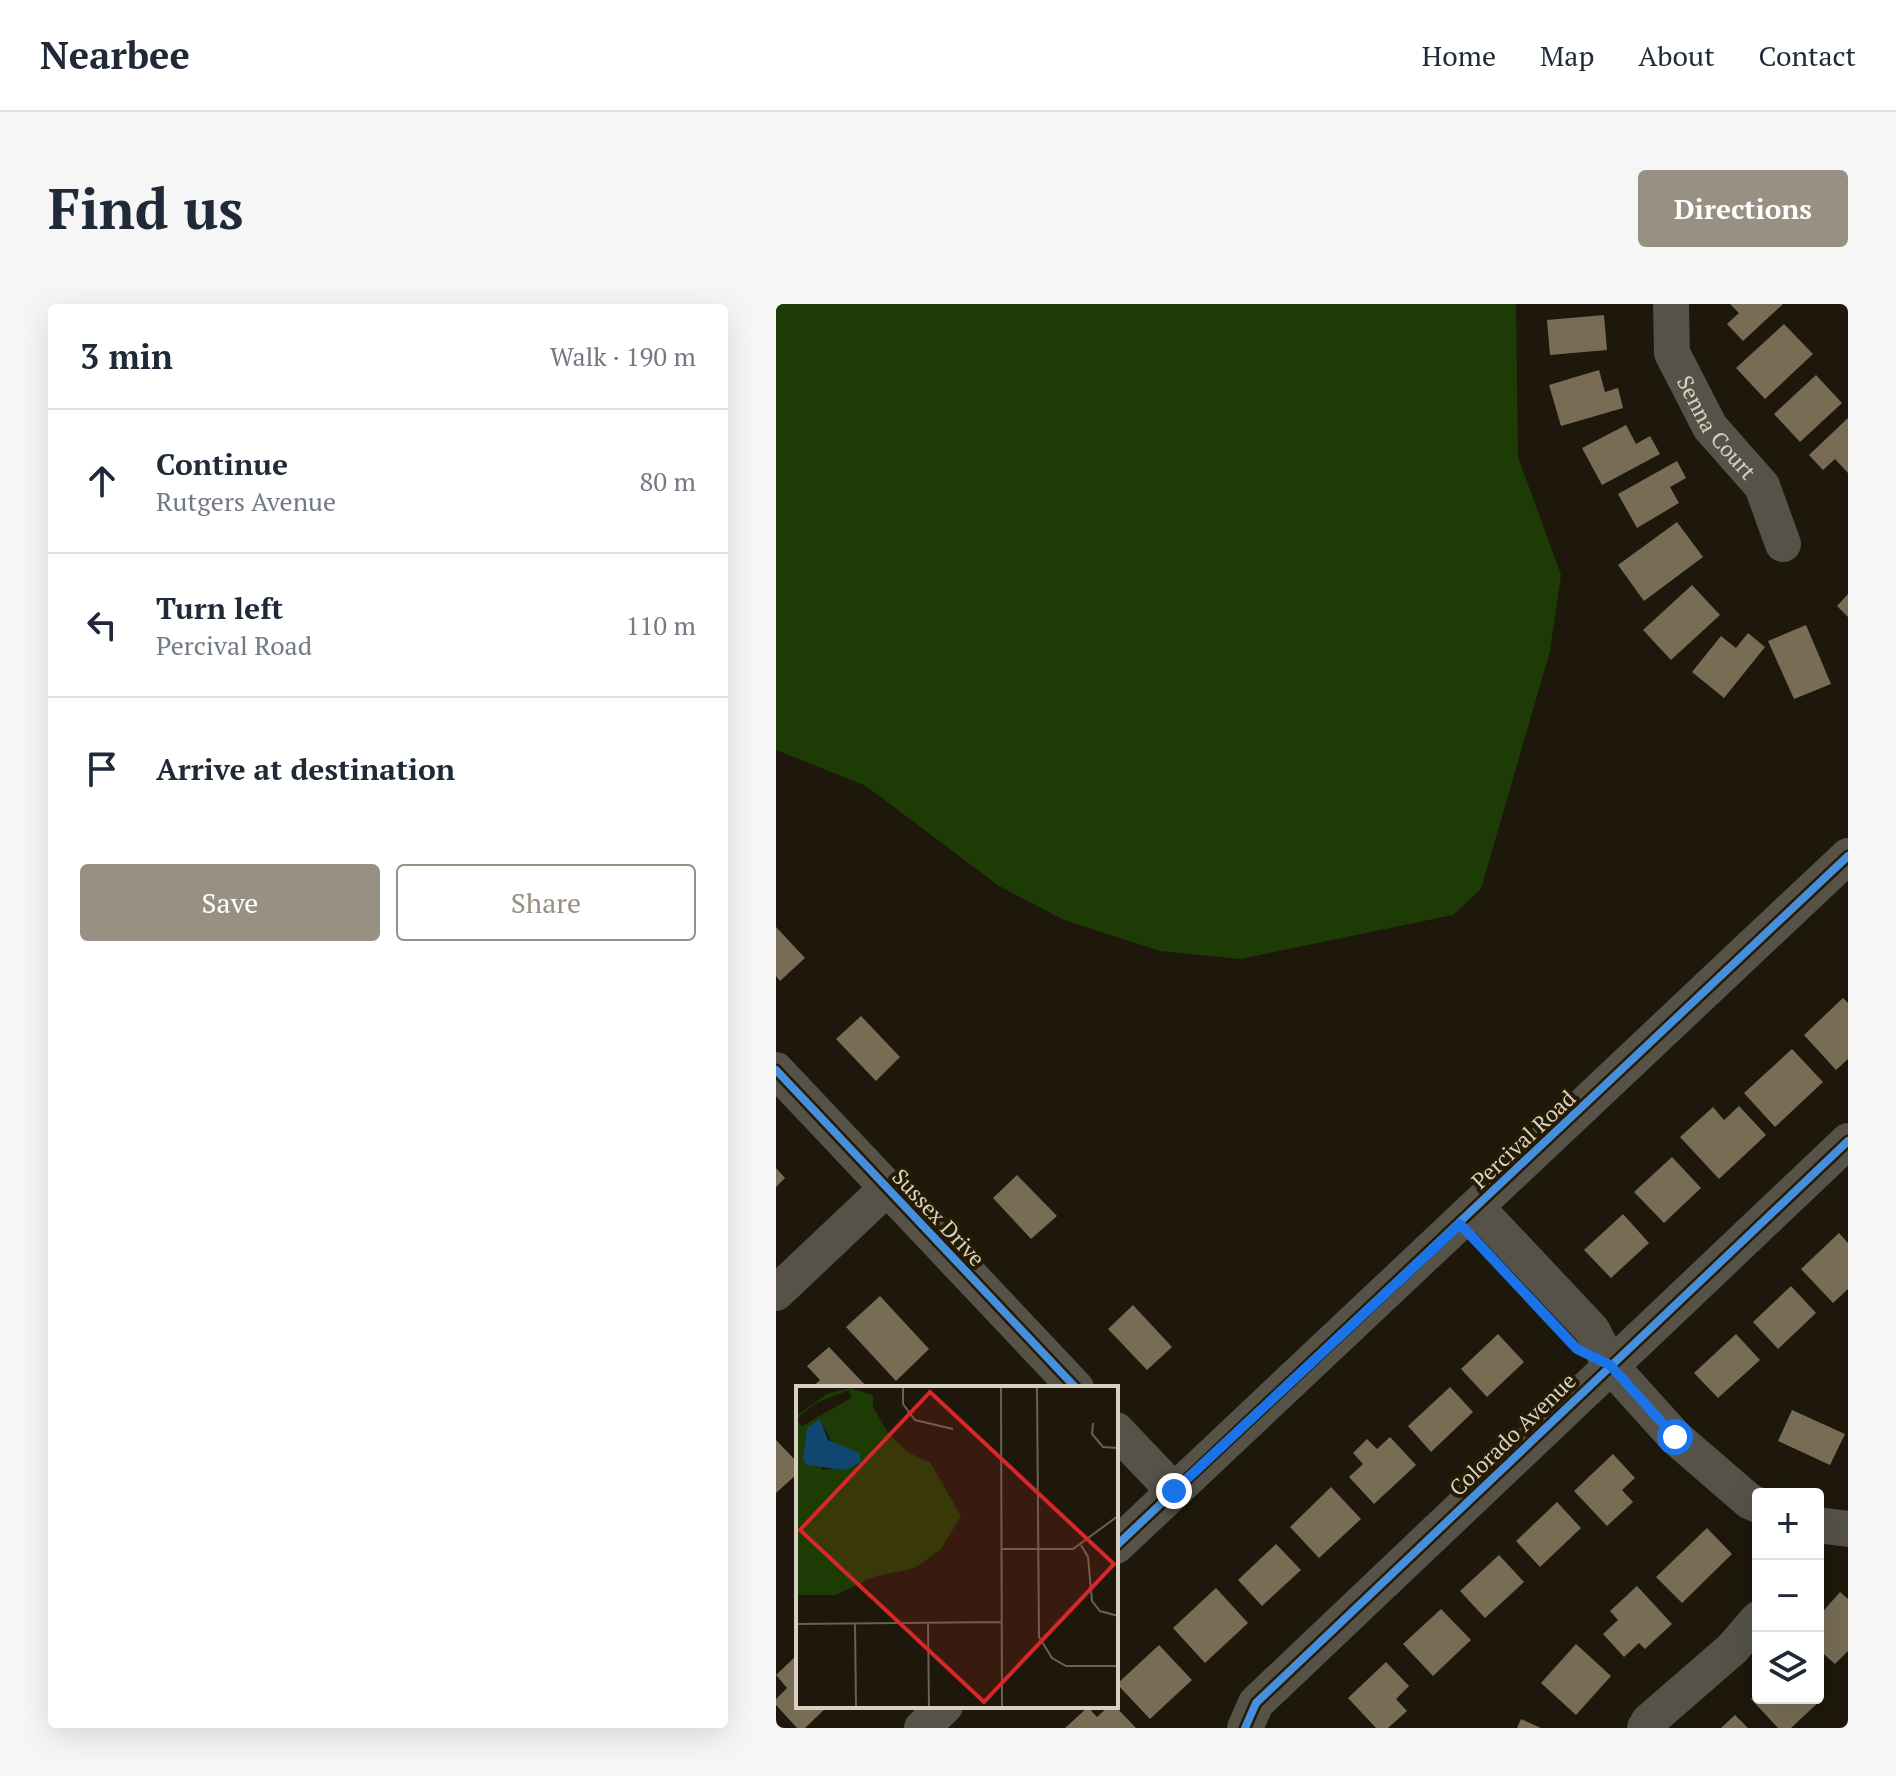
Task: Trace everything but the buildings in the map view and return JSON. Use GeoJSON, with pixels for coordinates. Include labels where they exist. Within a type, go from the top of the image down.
{"type":"FeatureCollection","features":[{"type":"Feature","properties":{"kind":"street","name":"Senna Court"},"geometry":{"type":"LineString","coordinates":[[1671,304],[1672,353],[1710,427],[1762,486],[1783,544]]}},
{"type":"Feature","properties":{"kind":"street","name":"Percival Road"},"geometry":{"type":"LineString","coordinates":[[1118,1544],[1848,856]]}},
{"type":"Feature","properties":{"kind":"street","name":"Sussex Drive"},"geometry":{"type":"LineString","coordinates":[[776,1070],[1074,1386]]}},
{"type":"Feature","properties":{"kind":"street","name":"Colorado Avenue"},"geometry":{"type":"LineString","coordinates":[[1245,1728],[1256,1703],[1848,1141]]}},
{"type":"Feature","properties":{"kind":"street"},"geometry":{"type":"LineString","coordinates":[[776,1293],[887,1188]]}},
{"type":"Feature","properties":{"kind":"street"},"geometry":{"type":"LineString","coordinates":[[1468,1216],[1577,1349],[1610,1365],[1675,1437],[1752,1502]]}},
{"type":"Feature","properties":{"kind":"street"},"geometry":{"type":"LineString","coordinates":[[1118,1432],[1174,1491]]}},
{"type":"Feature","properties":{"kind":"street"},"geometry":{"type":"LineString","coordinates":[[1824,1526],[1848,1529]]}},
{"type":"Feature","properties":{"kind":"street"},"geometry":{"type":"LineString","coordinates":[[1645,1728],[1649,1721],[1732,1649],[1752,1626]]}},
{"type":"Feature","properties":{"kind":"street"},"geometry":{"type":"LineString","coordinates":[[922,1728],[943,1708]]}},
{"type":"Feature","properties":{"kind":"green space"},"geometry":{"type":"Polygon","coordinates":[[[776,304],[1516,304],[1518,457],[1561,575],[1550,651],[1481,889],[1453,915],[1240,959],[1160,951],[1064,920],[999,886],[866,786],[776,750],[776,304]]]}},
{"type":"Feature","properties":{"kind":"cycle path"},"geometry":{"type":"LineString","coordinates":[[1118,1544],[1848,856]]}},
{"type":"Feature","properties":{"kind":"cycle path"},"geometry":{"type":"LineString","coordinates":[[776,1070],[1074,1386]]}},
{"type":"Feature","properties":{"kind":"cycle path"},"geometry":{"type":"LineString","coordinates":[[1245,1728],[1256,1703],[1848,1141]]}},
{"type":"Feature","properties":{"kind":"route"},"geometry":{"type":"LineString","coordinates":[[1174,1491],[1460,1224],[1577,1349],[1610,1365],[1675,1437]]}}]}
